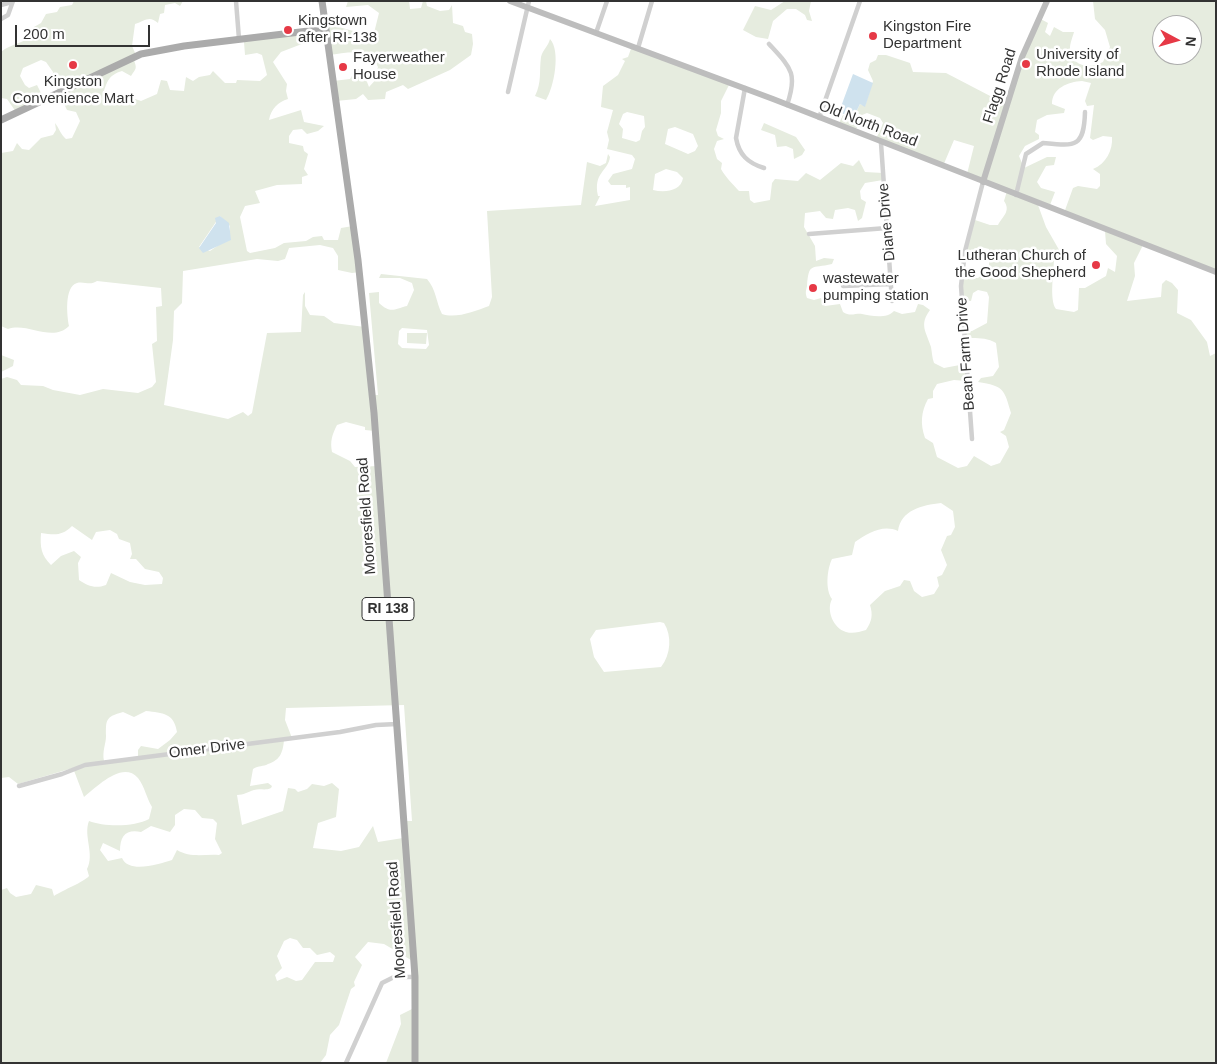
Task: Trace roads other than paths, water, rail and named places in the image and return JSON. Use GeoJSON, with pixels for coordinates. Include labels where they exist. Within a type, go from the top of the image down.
{"type":"FeatureCollection","features":[{"type":"Feature","properties":{"kind":"main road","name":"RI 138"},"geometry":{"type":"LineString","coordinates":[[322,1],[325,29]]}},
{"type":"Feature","properties":{"kind":"main road"},"geometry":{"type":"LineString","coordinates":[[1,120],[141,54],[158,49],[325,29]]}},
{"type":"Feature","properties":{"kind":"main road","name":"Mooresfield Road"},"geometry":{"type":"LineString","coordinates":[[325,29],[350,195],[365,327],[415,977],[415,1063]]}},
{"type":"Feature","properties":{"kind":"street"},"geometry":{"type":"LineString","coordinates":[[236,1],[240,39]]}},
{"type":"Feature","properties":{"kind":"street","name":"Old North Road"},"geometry":{"type":"LineString","coordinates":[[510,1],[528,4],[596,33],[745,88],[881,143],[1216,272]]}},
{"type":"Feature","properties":{"kind":"street"},"geometry":{"type":"LineString","coordinates":[[596,33],[606,1]]}},
{"type":"Feature","properties":{"kind":"street"},"geometry":{"type":"LineString","coordinates":[[638,48],[652,1]]}},
{"type":"Feature","properties":{"kind":"street"},"geometry":{"type":"LineString","coordinates":[[819,118],[860,1]]}},
{"type":"Feature","properties":{"kind":"street","name":"Flagg Road"},"geometry":{"type":"LineString","coordinates":[[983,182],[1022,57],[1047,1]]}},
{"type":"Feature","properties":{"kind":"street"},"geometry":{"type":"LineString","coordinates":[[1,5],[12,2]]}},
{"type":"Feature","properties":{"kind":"street"},"geometry":{"type":"LineString","coordinates":[[1,19],[8,15],[12,2]]}},
{"type":"Feature","properties":{"kind":"street"},"geometry":{"type":"LineString","coordinates":[[508,92],[528,4]]}},
{"type":"Feature","properties":{"kind":"street"},"geometry":{"type":"LineString","coordinates":[[769,44],[793,78],[794,86],[788,105]]}},
{"type":"Feature","properties":{"kind":"street"},"geometry":{"type":"LineString","coordinates":[[745,88],[736,138],[737,146],[745,159],[764,168]]}},
{"type":"Feature","properties":{"kind":"street"},"geometry":{"type":"LineString","coordinates":[[1016,195],[1026,154],[1043,143],[1067,146],[1074,144],[1081,139],[1085,130],[1086,112]]}},
{"type":"Feature","properties":{"kind":"street","name":"Diane Drive"},"geometry":{"type":"LineString","coordinates":[[881,143],[892,302]]}},
{"type":"Feature","properties":{"kind":"street","name":"Bean Farm Drive"},"geometry":{"type":"LineString","coordinates":[[972,439],[961,286],[965,251],[983,182]]}},
{"type":"Feature","properties":{"kind":"street"},"geometry":{"type":"LineString","coordinates":[[809,234],[887,228]]}},
{"type":"Feature","properties":{"kind":"street"},"geometry":{"type":"LineString","coordinates":[[843,286],[891,284]]}},
{"type":"Feature","properties":{"kind":"street","name":"Omer Drive"},"geometry":{"type":"LineString","coordinates":[[19,786],[62,774],[85,765],[330,733],[376,725],[397,724]]}},
{"type":"Feature","properties":{"kind":"street"},"geometry":{"type":"LineString","coordinates":[[346,1063],[382,983],[394,977],[415,977]]}},
{"type":"Feature","properties":{"kind":"water"},"geometry":{"type":"Polygon","coordinates":[[[853,74],[873,83],[865,107],[860,104],[853,118],[839,112],[853,74]]]}},
{"type":"Feature","properties":{"kind":"water"},"geometry":{"type":"Polygon","coordinates":[[[220,216],[229,223],[231,240],[203,253],[199,248],[216,223],[215,218],[220,216]]]}},
{"type":"Feature","properties":{"kind":"place","name":"Kingstown after RI-138"},"geometry":{"type":"Point","coordinates":[288,30]}},
{"type":"Feature","properties":{"kind":"place","name":"Kingston Fire Department"},"geometry":{"type":"Point","coordinates":[873,36]}},
{"type":"Feature","properties":{"kind":"place","name":"University of Rhode Island"},"geometry":{"type":"Point","coordinates":[1026,64]}},
{"type":"Feature","properties":{"kind":"place","name":"Kingston Convenience Mart"},"geometry":{"type":"Point","coordinates":[73,65]}},
{"type":"Feature","properties":{"kind":"place","name":"Fayerweather House"},"geometry":{"type":"Point","coordinates":[343,67]}},
{"type":"Feature","properties":{"kind":"place","name":"Lutheran Church of the Good Shepherd"},"geometry":{"type":"Point","coordinates":[1096,265]}},
{"type":"Feature","properties":{"kind":"place","name":"wastewater pumping station"},"geometry":{"type":"Point","coordinates":[813,288]}}]}
